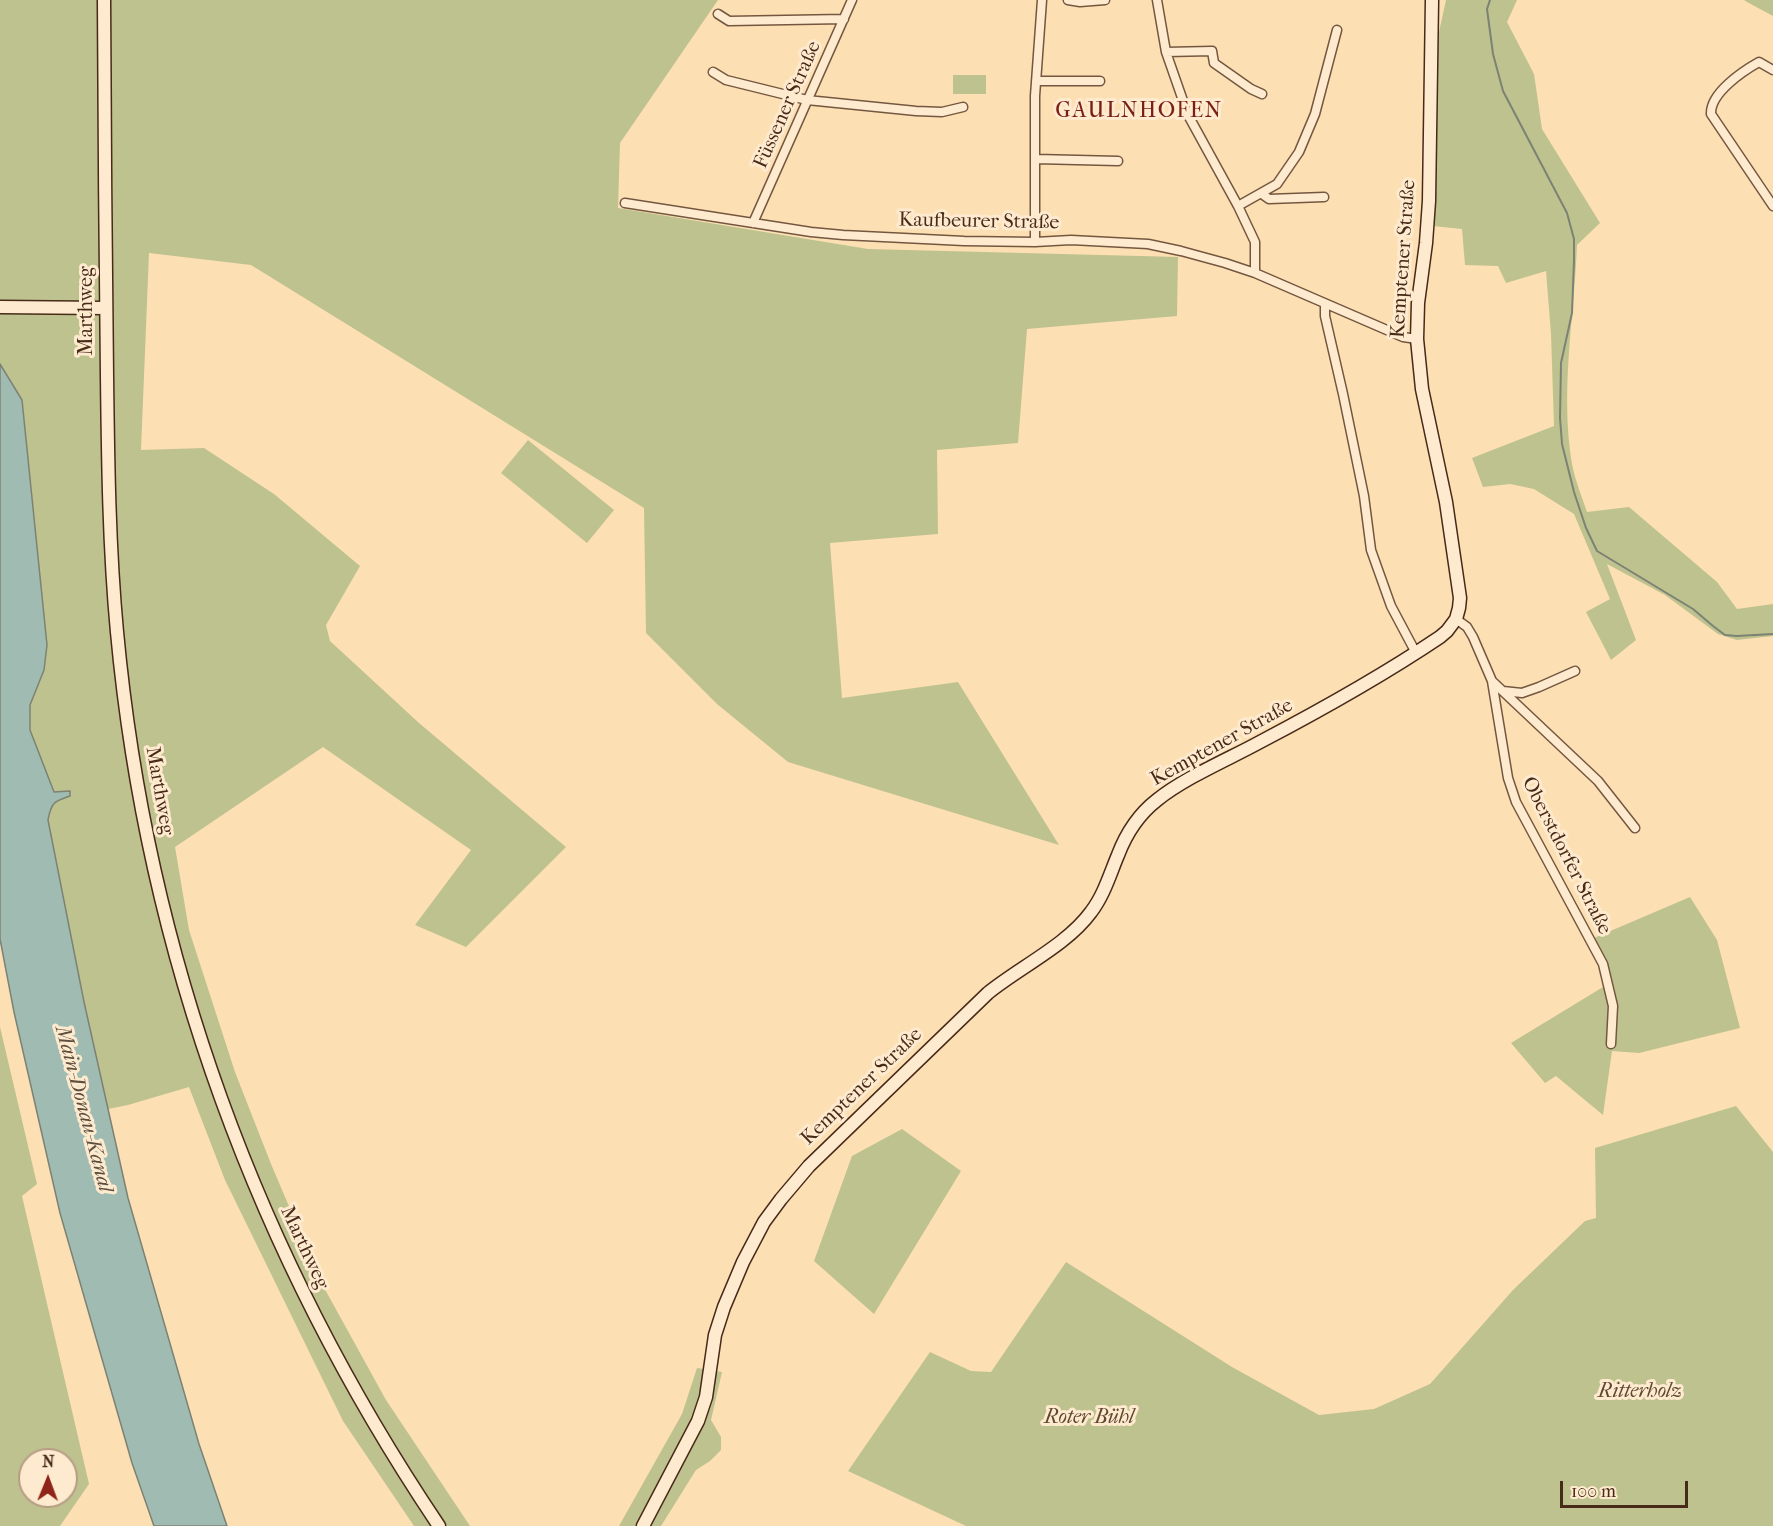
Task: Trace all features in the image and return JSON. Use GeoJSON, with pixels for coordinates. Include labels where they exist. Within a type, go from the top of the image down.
{"type":"FeatureCollection","features":[{"type":"Feature","properties":{"kind":"street","name":"Marthweg"},"geometry":{"type":"LineString","coordinates":[[104,0],[109,517],[116,628],[132,753],[149,844],[165,914],[209,1065],[242,1155],[273,1229],[328,1342],[361,1403],[439,1526]]}},
{"type":"Feature","properties":{"kind":"street","name":"Füssener Straße"},"geometry":{"type":"LineString","coordinates":[[753,224],[852,0]]}},
{"type":"Feature","properties":{"kind":"street"},"geometry":{"type":"LineString","coordinates":[[1035,242],[1036,81],[1042,0]]}},
{"type":"Feature","properties":{"kind":"street"},"geometry":{"type":"LineString","coordinates":[[1068,0],[1080,2],[1105,0]]}},
{"type":"Feature","properties":{"kind":"street"},"geometry":{"type":"LineString","coordinates":[[1157,0],[1166,52],[1188,115],[1255,242],[1255,273]]}},
{"type":"Feature","properties":{"kind":"street","name":"Kemptener Straße"},"geometry":{"type":"LineString","coordinates":[[643,1526],[698,1421],[706,1397],[718,1326],[735,1279],[764,1222],[800,1176],[988,993],[1067,937],[1081,923],[1100,899],[1127,836],[1148,808],[1174,788],[1313,714],[1416,652],[1447,631],[1456,619],[1460,608],[1460,598],[1456,566],[1441,477],[1422,389],[1417,339],[1418,303],[1428,209],[1432,0]]}},
{"type":"Feature","properties":{"kind":"street"},"geometry":{"type":"LineString","coordinates":[[718,14],[729,21],[844,19]]}},
{"type":"Feature","properties":{"kind":"street"},"geometry":{"type":"LineString","coordinates":[[1238,206],[1277,184],[1288,170],[1307,135],[1315,114],[1337,30]]}},
{"type":"Feature","properties":{"kind":"street"},"geometry":{"type":"LineString","coordinates":[[1166,52],[1212,51],[1214,63],[1262,94]]}},
{"type":"Feature","properties":{"kind":"street"},"geometry":{"type":"LineString","coordinates":[[1773,70],[1759,63],[1746,70],[1730,82],[1711,108],[1711,114],[1773,206]]}},
{"type":"Feature","properties":{"kind":"street"},"geometry":{"type":"LineString","coordinates":[[713,72],[726,80],[807,100],[933,112],[963,107]]}},
{"type":"Feature","properties":{"kind":"street"},"geometry":{"type":"LineString","coordinates":[[1036,81],[1100,81]]}},
{"type":"Feature","properties":{"kind":"street"},"geometry":{"type":"LineString","coordinates":[[1036,159],[1118,160]]}},
{"type":"Feature","properties":{"kind":"street"},"geometry":{"type":"LineString","coordinates":[[1262,194],[1269,199],[1324,197]]}},
{"type":"Feature","properties":{"kind":"street","name":"Kaufbeurer Straße"},"geometry":{"type":"LineString","coordinates":[[625,203],[753,224],[843,235],[964,241],[1071,240],[1148,244],[1181,251],[1255,273],[1403,337],[1417,339]]}},
{"type":"Feature","properties":{"kind":"street"},"geometry":{"type":"LineString","coordinates":[[1325,304],[1325,316],[1364,496],[1371,550],[1391,606],[1416,652]]}},
{"type":"Feature","properties":{"kind":"street"},"geometry":{"type":"LineString","coordinates":[[0,307],[106,308]]}},
{"type":"Feature","properties":{"kind":"street"},"geometry":{"type":"LineString","coordinates":[[1456,619],[1467,627],[1473,637],[1492,681],[1598,781],[1635,828]]}},
{"type":"Feature","properties":{"kind":"street"},"geometry":{"type":"LineString","coordinates":[[1502,690],[1522,693],[1575,671]]}},
{"type":"Feature","properties":{"kind":"street","name":"Oberstdorfer Straße"},"geometry":{"type":"LineString","coordinates":[[1492,681],[1508,778],[1516,802],[1604,964],[1613,1006],[1611,1044]]}},
{"type":"Feature","properties":{"kind":"green space"},"geometry":{"type":"Polygon","coordinates":[[[0,0],[718,0],[620,143],[618,208],[868,249],[1178,257],[1177,316],[1027,329],[1018,443],[937,450],[938,534],[830,543],[842,698],[958,682],[1059,845],[788,762],[717,704],[646,633],[644,508],[251,265],[149,253],[141,450],[204,448],[274,494],[360,566],[326,625],[330,641],[419,723],[566,847],[466,947],[415,925],[471,850],[323,747],[175,847],[189,930],[235,1072],[322,1284],[386,1400],[470,1526],[414,1526],[343,1421],[225,1180],[189,1087],[108,1109],[48,820],[52,806],[57,801],[70,796],[69,791],[54,792],[30,730],[30,705],[44,670],[22,400],[0,364],[0,0]]]}},
{"type":"Feature","properties":{"kind":"green space"},"geometry":{"type":"Polygon","coordinates":[[[1446,0],[1517,0],[1507,22],[1534,74],[1542,129],[1600,223],[1577,245],[1569,354],[1567,409],[1572,464],[1587,512],[1629,507],[1717,582],[1737,609],[1773,604],[1773,636],[1737,640],[1718,634],[1665,595],[1607,564],[1636,640],[1611,660],[1586,612],[1610,599],[1574,514],[1534,489],[1510,484],[1483,487],[1472,458],[1554,426],[1551,334],[1546,271],[1506,283],[1498,266],[1465,265],[1462,229],[1433,226],[1436,46],[1446,0]]]}},
{"type":"Feature","properties":{"kind":"green space"},"geometry":{"type":"Polygon","coordinates":[[[1744,0],[1773,0],[1773,16],[1747,2],[1744,0]]]}},
{"type":"Feature","properties":{"kind":"green space"},"geometry":{"type":"Polygon","coordinates":[[[953,75],[986,75],[986,94],[953,94],[953,75]]]}},
{"type":"Feature","properties":{"kind":"green space"},"geometry":{"type":"Polygon","coordinates":[[[528,440],[614,510],[587,543],[501,473],[528,440]]]}},
{"type":"Feature","properties":{"kind":"green space"},"geometry":{"type":"Polygon","coordinates":[[[1690,897],[1717,940],[1740,1028],[1639,1053],[1612,1051],[1603,1115],[1556,1076],[1545,1083],[1511,1043],[1608,984],[1594,938],[1690,897]]]}},
{"type":"Feature","properties":{"kind":"green space"},"geometry":{"type":"Polygon","coordinates":[[[0,1027],[37,1184],[22,1196],[89,1484],[78,1500],[78,1448],[18,1448],[18,1508],[72,1508],[60,1526],[0,1526],[0,1027]]]}},
{"type":"Feature","properties":{"kind":"green space"},"geometry":{"type":"Polygon","coordinates":[[[1736,1106],[1773,1152],[1773,1526],[966,1526],[848,1471],[930,1352],[971,1371],[991,1372],[1066,1262],[1232,1367],[1319,1415],[1374,1409],[1430,1384],[1513,1290],[1585,1221],[1596,1218],[1595,1148],[1736,1106]]]}},
{"type":"Feature","properties":{"kind":"green space"},"geometry":{"type":"Polygon","coordinates":[[[902,1129],[961,1171],[874,1314],[814,1261],[852,1156],[902,1129]]]}},
{"type":"Feature","properties":{"kind":"green space"},"geometry":{"type":"Polygon","coordinates":[[[697,1368],[722,1372],[711,1420],[721,1437],[721,1450],[696,1470],[661,1526],[619,1526],[682,1414],[697,1368]]]}},
{"type":"Feature","properties":{"kind":"water","name":"Main-Donau-Kanal"},"geometry":{"type":"Polygon","coordinates":[[[0,364],[22,400],[47,645],[44,670],[30,705],[30,730],[54,792],[70,791],[70,796],[54,804],[48,820],[84,1002],[128,1198],[199,1444],[227,1526],[154,1526],[132,1463],[60,1213],[14,1012],[0,939],[0,364]]]}},
{"type":"Feature","properties":{"kind":"waterway"},"geometry":{"type":"LineString","coordinates":[[1490,0],[1487,9],[1493,54],[1503,91],[1567,213],[1574,239],[1574,259]]}},
{"type":"Feature","properties":{"kind":"waterway"},"geometry":{"type":"LineString","coordinates":[[1574,260],[1572,313],[1561,363],[1562,444],[1574,492],[1586,528],[1597,551],[1693,609],[1725,635],[1773,634]]}},
{"type":"Feature","properties":{"kind":"district","name":"GAULNHOFEN"},"geometry":{"type":"Point","coordinates":[1139,112]}},
{"type":"Feature","properties":{"kind":"park label","name":"Ritterholz"},"geometry":{"type":"Point","coordinates":[1640,1392]}},
{"type":"Feature","properties":{"kind":"park label","name":"Roter Bühl"},"geometry":{"type":"Point","coordinates":[1089,1418]}}]}
